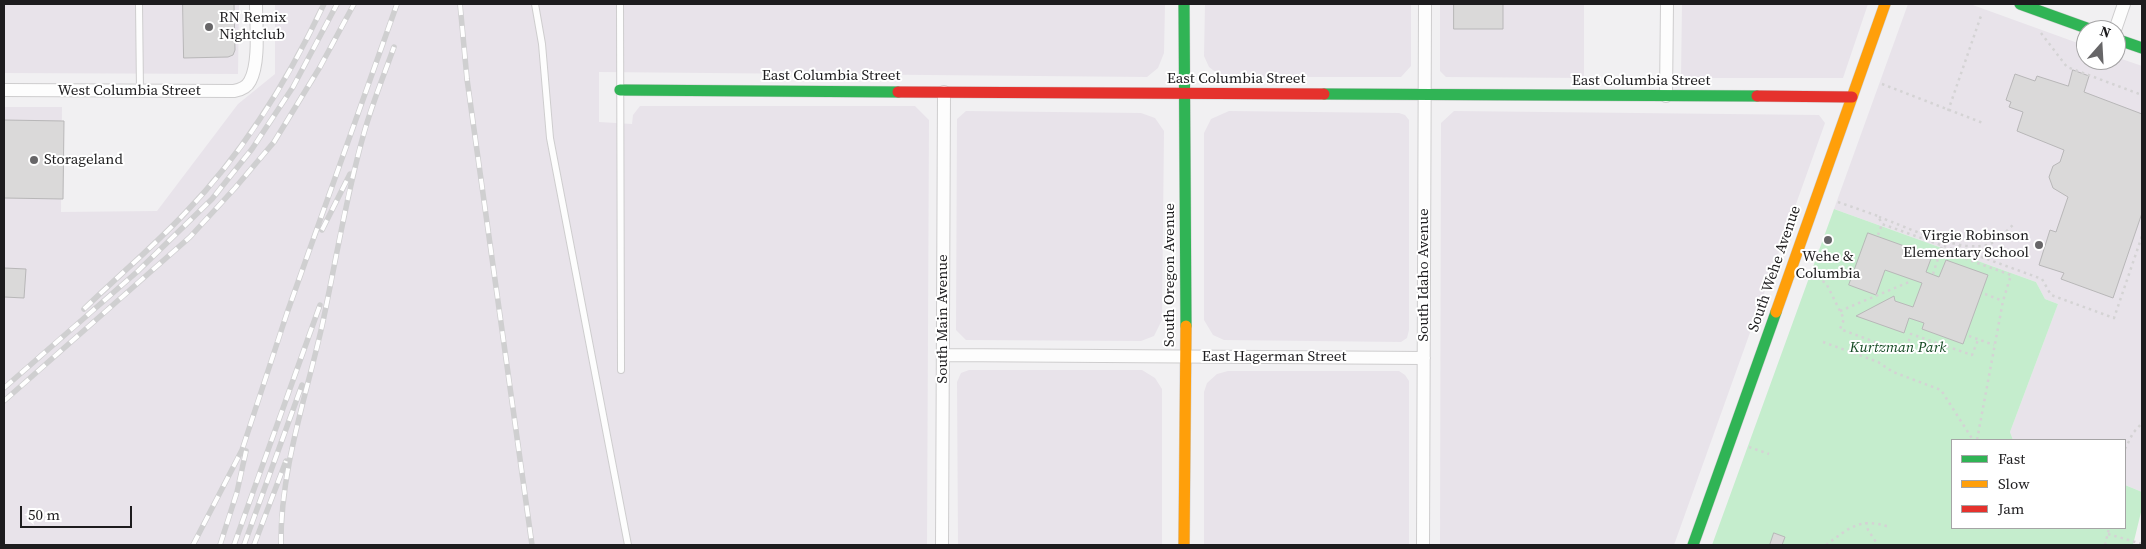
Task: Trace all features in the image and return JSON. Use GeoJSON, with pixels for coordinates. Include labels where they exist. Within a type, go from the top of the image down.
{"type":"FeatureCollection","features":[{"type":"Feature","properties":{"kind":"street","name":"West Columbia Street"},"geometry":{"type":"LineString","coordinates":[[4,90],[234,92],[246,86],[250,81],[256,60],[256,4]]}},
{"type":"Feature","properties":{"kind":"street","name":"South Oregon Avenue"},"geometry":{"type":"LineString","coordinates":[[1184,4],[1186,357],[1184,545]]}},
{"type":"Feature","properties":{"kind":"street","name":"South Idaho Avenue"},"geometry":{"type":"LineString","coordinates":[[1423,545],[1425,4]]}},
{"type":"Feature","properties":{"kind":"street"},"geometry":{"type":"LineString","coordinates":[[1666,96],[1667,4]]}},
{"type":"Feature","properties":{"kind":"street","name":"South Wehe Avenue"},"geometry":{"type":"LineString","coordinates":[[1693,545],[1885,4]]}},
{"type":"Feature","properties":{"kind":"street"},"geometry":{"type":"LineString","coordinates":[[2020,4],[2076,24]]}},
{"type":"Feature","properties":{"kind":"street"},"geometry":{"type":"LineString","coordinates":[[2118,20],[2124,4]]}},
{"type":"Feature","properties":{"kind":"street"},"geometry":{"type":"LineString","coordinates":[[2126,42],[2142,48]]}},
{"type":"Feature","properties":{"kind":"street","name":"East Columbia Street"},"geometry":{"type":"LineString","coordinates":[[620,90],[1852,97]]}},
{"type":"Feature","properties":{"kind":"street","name":"South Main Avenue"},"geometry":{"type":"LineString","coordinates":[[942,545],[944,92]]}},
{"type":"Feature","properties":{"kind":"street","name":"East Hagerman Street"},"geometry":{"type":"LineString","coordinates":[[943,355],[1424,358]]}},
{"type":"Feature","properties":{"kind":"lane"},"geometry":{"type":"LineString","coordinates":[[139,4],[140,91]]}},
{"type":"Feature","properties":{"kind":"lane"},"geometry":{"type":"LineString","coordinates":[[535,4],[542,44],[550,138],[628,545]]}},
{"type":"Feature","properties":{"kind":"lane"},"geometry":{"type":"LineString","coordinates":[[620,4],[621,370]]}},
{"type":"Feature","properties":{"kind":"path"},"geometry":{"type":"LineString","coordinates":[[1948,110],[1982,13]]}},
{"type":"Feature","properties":{"kind":"path"},"geometry":{"type":"LineString","coordinates":[[2041,33],[2067,67],[2142,95]]}},
{"type":"Feature","properties":{"kind":"path"},"geometry":{"type":"LineString","coordinates":[[1882,84],[1983,123]]}},
{"type":"Feature","properties":{"kind":"path"},"geometry":{"type":"LineString","coordinates":[[1838,202],[1971,248],[1992,243],[2012,225]]}},
{"type":"Feature","properties":{"kind":"path"},"geometry":{"type":"LineString","coordinates":[[1878,216],[1882,224],[1952,249],[1955,255],[2011,275],[2003,301],[1977,439]]}},
{"type":"Feature","properties":{"kind":"path"},"geometry":{"type":"LineString","coordinates":[[1878,235],[1882,224]]}},
{"type":"Feature","properties":{"kind":"path"},"geometry":{"type":"LineString","coordinates":[[1959,245],[1962,250],[2042,279],[2051,295],[2114,318],[2142,236]]}},
{"type":"Feature","properties":{"kind":"path"},"geometry":{"type":"LineString","coordinates":[[1933,274],[1942,246]]}},
{"type":"Feature","properties":{"kind":"path"},"geometry":{"type":"LineString","coordinates":[[1811,275],[1826,283],[1844,318],[1840,329],[1904,353],[1911,334],[1972,356],[1978,340]]}},
{"type":"Feature","properties":{"kind":"path"},"geometry":{"type":"LineString","coordinates":[[1840,312],[1910,282]]}},
{"type":"Feature","properties":{"kind":"path"},"geometry":{"type":"LineString","coordinates":[[1985,294],[2003,301]]}},
{"type":"Feature","properties":{"kind":"path"},"geometry":{"type":"LineString","coordinates":[[1969,336],[1994,346]]}},
{"type":"Feature","properties":{"kind":"path"},"geometry":{"type":"LineString","coordinates":[[1823,342],[1878,362],[1894,372],[1940,390],[1971,439]]}},
{"type":"Feature","properties":{"kind":"path"},"geometry":{"type":"LineString","coordinates":[[2126,447],[2132,433],[2142,423]]}},
{"type":"Feature","properties":{"kind":"path"},"geometry":{"type":"LineString","coordinates":[[1749,447],[1769,454]]}},
{"type":"Feature","properties":{"kind":"path"},"geometry":{"type":"LineString","coordinates":[[1866,522],[1868,530],[1878,545]]}},
{"type":"Feature","properties":{"kind":"path"},"geometry":{"type":"LineString","coordinates":[[1826,545],[1856,524],[1866,522],[1889,527]]}},
{"type":"Feature","properties":{"kind":"path"},"geometry":{"type":"LineString","coordinates":[[2106,545],[2109,529]]}},
{"type":"Feature","properties":{"kind":"path"},"geometry":{"type":"LineString","coordinates":[[2108,534],[2142,544]]}},
{"type":"Feature","properties":{"kind":"shaded area"},"geometry":{"type":"Polygon","coordinates":[[[4,4],[239,4],[238,74],[4,73],[4,4]]]}},
{"type":"Feature","properties":{"kind":"shaded area"},"geometry":{"type":"Polygon","coordinates":[[[275,4],[1165,4],[1164,53],[1158,68],[1147,77],[599,72],[599,122],[632,124],[633,115],[640,106],[915,106],[929,120],[927,545],[4,545],[4,107],[62,107],[61,212],[157,211],[238,104],[275,74],[275,4]]]}},
{"type":"Feature","properties":{"kind":"shaded area"},"geometry":{"type":"Polygon","coordinates":[[[1205,4],[1411,4],[1411,66],[1401,77],[1222,77],[1209,67],[1204,56],[1205,4]]]}},
{"type":"Feature","properties":{"kind":"shaded area"},"geometry":{"type":"Polygon","coordinates":[[[1440,4],[1584,4],[1584,78],[1446,77],[1440,71],[1440,4]]]}},
{"type":"Feature","properties":{"kind":"shaded area"},"geometry":{"type":"Polygon","coordinates":[[[1682,4],[1868,4],[1843,78],[1681,78],[1682,4]]]}},
{"type":"Feature","properties":{"kind":"shaded area","name":"Virgie Robinson Elementary School"},"geometry":{"type":"Polygon","coordinates":[[[1908,4],[1970,4],[2076,42],[2076,70],[2126,70],[2126,60],[2142,66],[2142,492],[2126,485],[2126,439],[2013,439],[2010,432],[2058,304],[2045,299],[2036,282],[1834,209],[1908,4]]]}},
{"type":"Feature","properties":{"kind":"shaded area"},"geometry":{"type":"Polygon","coordinates":[[[966,111],[1141,113],[1155,118],[1164,131],[1162,320],[1154,336],[1141,341],[966,340],[956,330],[957,119],[966,111]]]}},
{"type":"Feature","properties":{"kind":"shaded area"},"geometry":{"type":"Polygon","coordinates":[[[1229,111],[1399,113],[1405,115],[1409,120],[1409,330],[1407,338],[1401,342],[1224,340],[1213,335],[1204,320],[1204,133],[1211,119],[1229,111]]]}},
{"type":"Feature","properties":{"kind":"shaded area"},"geometry":{"type":"Polygon","coordinates":[[[1454,111],[1819,115],[1825,123],[1674,545],[1440,545],[1441,123],[1454,111]]]}},
{"type":"Feature","properties":{"kind":"shaded area"},"geometry":{"type":"Polygon","coordinates":[[[969,370],[1142,370],[1155,378],[1162,389],[1162,545],[958,545],[957,382],[961,373],[969,370]]]}},
{"type":"Feature","properties":{"kind":"shaded area"},"geometry":{"type":"Polygon","coordinates":[[[1228,371],[1399,371],[1405,375],[1409,381],[1409,545],[1204,545],[1204,392],[1207,383],[1217,374],[1228,371]]]}},
{"type":"Feature","properties":{"kind":"green space","name":"Kurtzman Park"},"geometry":{"type":"Polygon","coordinates":[[[1834,209],[2036,282],[2045,299],[2058,304],[2010,432],[2013,439],[1951,439],[1951,529],[2126,529],[2126,485],[2142,492],[2142,508],[2133,545],[1712,545],[1834,209]]]}},
{"type":"Feature","properties":{"kind":"building","name":"RN Remix Nightclub"},"geometry":{"type":"Polygon","coordinates":[[[183,4],[234,4],[235,50],[233,55],[228,57],[184,58],[183,4]]]}},
{"type":"Feature","properties":{"kind":"building"},"geometry":{"type":"Polygon","coordinates":[[[1454,4],[1503,4],[1503,29],[1454,29],[1454,4]]]}},
{"type":"Feature","properties":{"kind":"building"},"geometry":{"type":"Polygon","coordinates":[[[2073,70],[2089,76],[2084,92],[2142,114],[2142,213],[2113,298],[2061,279],[2064,273],[2039,265],[2050,230],[2056,232],[2068,197],[2053,188],[2049,177],[2053,166],[2060,162],[2064,150],[2017,131],[2023,112],[2009,107],[2011,102],[2006,100],[2015,74],[2035,81],[2037,76],[2068,86],[2073,70]]]}},
{"type":"Feature","properties":{"kind":"building","name":"Storageland"},"geometry":{"type":"Polygon","coordinates":[[[4,120],[64,121],[63,199],[4,198],[4,120]]]}},
{"type":"Feature","properties":{"kind":"building"},"geometry":{"type":"Polygon","coordinates":[[[1868,233],[1932,256],[1926,272],[1939,277],[1946,260],[1988,275],[1963,344],[1922,329],[1924,323],[1909,318],[1904,333],[1856,316],[1894,296],[1895,301],[1913,307],[1922,283],[1885,270],[1876,295],[1849,285],[1868,233]]]}},
{"type":"Feature","properties":{"kind":"building"},"geometry":{"type":"Polygon","coordinates":[[[4,268],[26,269],[24,298],[4,297],[4,268]]]}},
{"type":"Feature","properties":{"kind":"building"},"geometry":{"type":"Polygon","coordinates":[[[1774,533],[1785,537],[1782,545],[1770,545],[1774,533]]]}},
{"type":"Feature","properties":{"kind":"railway"},"geometry":{"type":"LineString","coordinates":[[84,309],[174,225],[227,164],[264,114],[296,60],[324,4]]}},
{"type":"Feature","properties":{"kind":"railway"},"geometry":{"type":"LineString","coordinates":[[4,388],[138,271],[212,199],[252,149],[293,87],[337,4]]}},
{"type":"Feature","properties":{"kind":"railway"},"geometry":{"type":"LineString","coordinates":[[4,401],[190,237],[235,188],[274,142],[320,67],[354,4]]}},
{"type":"Feature","properties":{"kind":"railway"},"geometry":{"type":"LineString","coordinates":[[193,545],[242,450],[287,313],[397,4]]}},
{"type":"Feature","properties":{"kind":"railway"},"geometry":{"type":"LineString","coordinates":[[460,4],[467,79],[532,545]]}},
{"type":"Feature","properties":{"kind":"railway"},"geometry":{"type":"LineString","coordinates":[[281,545],[282,517],[289,462],[322,326],[352,181],[367,122],[394,47]]}},
{"type":"Feature","properties":{"kind":"railway"},"geometry":{"type":"LineString","coordinates":[[322,230],[350,174]]}},
{"type":"Feature","properties":{"kind":"railway"},"geometry":{"type":"LineString","coordinates":[[234,545],[320,305]]}},
{"type":"Feature","properties":{"kind":"railway"},"geometry":{"type":"LineString","coordinates":[[244,545],[302,385]]}},
{"type":"Feature","properties":{"kind":"railway"},"geometry":{"type":"LineString","coordinates":[[220,545],[237,492],[246,451]]}},
{"type":"Feature","properties":{"kind":"railway"},"geometry":{"type":"LineString","coordinates":[[254,545],[286,461]]}},
{"type":"Feature","properties":{"kind":"traffic: fast"},"geometry":{"type":"LineString","coordinates":[[1184,4],[1186,326]]}},
{"type":"Feature","properties":{"kind":"traffic: fast"},"geometry":{"type":"LineString","coordinates":[[2020,4],[2076,24]]}},
{"type":"Feature","properties":{"kind":"traffic: fast"},"geometry":{"type":"LineString","coordinates":[[2126,42],[2142,48]]}},
{"type":"Feature","properties":{"kind":"traffic: fast"},"geometry":{"type":"LineString","coordinates":[[620,90],[898,92]]}},
{"type":"Feature","properties":{"kind":"traffic: fast"},"geometry":{"type":"LineString","coordinates":[[1324,94],[1757,96]]}},
{"type":"Feature","properties":{"kind":"traffic: fast"},"geometry":{"type":"LineString","coordinates":[[1693,545],[1776,312]]}},
{"type":"Feature","properties":{"kind":"traffic: slow"},"geometry":{"type":"LineString","coordinates":[[1776,312],[1885,4]]}},
{"type":"Feature","properties":{"kind":"traffic: slow"},"geometry":{"type":"LineString","coordinates":[[1184,545],[1186,326]]}},
{"type":"Feature","properties":{"kind":"traffic: jam"},"geometry":{"type":"LineString","coordinates":[[898,92],[1324,94]]}},
{"type":"Feature","properties":{"kind":"traffic: jam"},"geometry":{"type":"LineString","coordinates":[[1757,96],[1852,97]]}},
{"type":"Feature","properties":{"kind":"place","name":"RN Remix Nightclub"},"geometry":{"type":"Point","coordinates":[209,27]}},
{"type":"Feature","properties":{"kind":"place","name":"Storageland"},"geometry":{"type":"Point","coordinates":[34,160]}},
{"type":"Feature","properties":{"kind":"place","name":"Wehe & Columbia"},"geometry":{"type":"Point","coordinates":[1828,240]}},
{"type":"Feature","properties":{"kind":"place","name":"Virgie Robinson Elementary School"},"geometry":{"type":"Point","coordinates":[2039,245]}}]}
